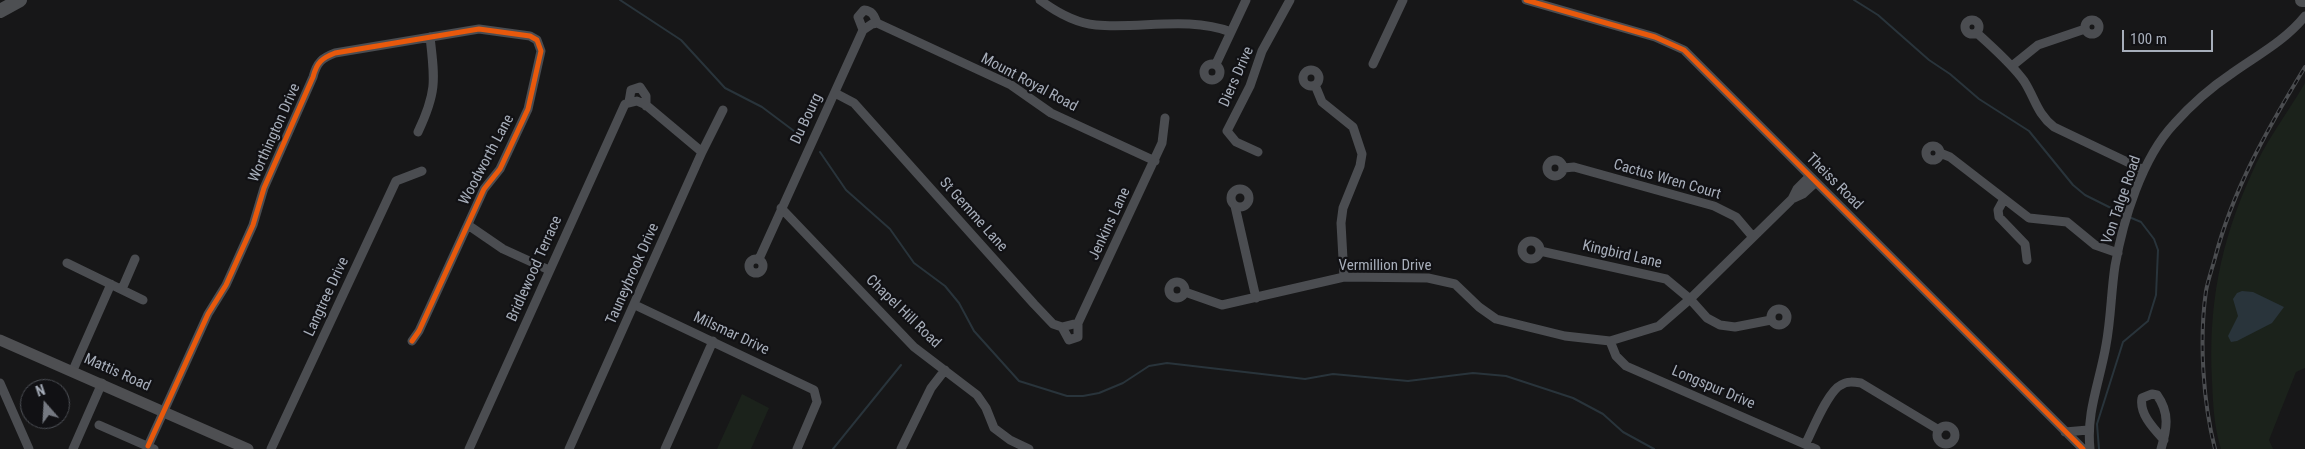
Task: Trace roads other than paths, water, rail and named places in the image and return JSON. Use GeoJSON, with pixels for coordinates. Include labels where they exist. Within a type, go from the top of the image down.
{"type":"FeatureCollection","features":[{"type":"Feature","properties":{"kind":"highway"},"geometry":{"type":"LineString","coordinates":[[2,0],[15,0]]}},
{"type":"Feature","properties":{"kind":"highway"},"geometry":{"type":"LineString","coordinates":[[0,11],[20,0]]}},
{"type":"Feature","properties":{"kind":"main road","name":"Mattis Road"},"geometry":{"type":"LineString","coordinates":[[0,340],[73,370],[248,449]]}},
{"type":"Feature","properties":{"kind":"street"},"geometry":{"type":"LineString","coordinates":[[1040,0],[1066,16],[1096,25],[1212,25],[1231,32]]}},
{"type":"Feature","properties":{"kind":"street"},"geometry":{"type":"LineString","coordinates":[[1216,64],[1246,0]]}},
{"type":"Feature","properties":{"kind":"street","name":"Diers Drive"},"geometry":{"type":"LineString","coordinates":[[1258,152],[1236,142],[1227,131],[1250,86],[1262,51],[1290,0]]}},
{"type":"Feature","properties":{"kind":"street"},"geometry":{"type":"LineString","coordinates":[[1373,64],[1403,0]]}},
{"type":"Feature","properties":{"kind":"street","name":"Theiss Road"},"geometry":{"type":"LineString","coordinates":[[1526,0],[1655,37],[1684,50],[2083,449]]}},
{"type":"Feature","properties":{"kind":"street","name":"Du Bourg"},"geometry":{"type":"LineString","coordinates":[[758,259],[863,30],[858,17],[864,10],[873,14],[877,23]]}},
{"type":"Feature","properties":{"kind":"street","name":"Von Talge Road"},"geometry":{"type":"LineString","coordinates":[[2088,430],[2089,414],[2107,342],[2118,253],[2126,222],[2144,170],[2166,134],[2190,108],[2225,78],[2282,38],[2305,16]]}},
{"type":"Feature","properties":{"kind":"street"},"geometry":{"type":"LineString","coordinates":[[863,30],[877,23]]}},
{"type":"Feature","properties":{"kind":"street","name":"Mount Royal Road"},"geometry":{"type":"LineString","coordinates":[[877,23],[1011,85],[1052,112],[1155,161]]}},
{"type":"Feature","properties":{"kind":"street","name":"Worthington Drive"},"geometry":{"type":"LineString","coordinates":[[151,448],[165,411],[208,314],[226,285],[253,225],[264,188],[313,77],[316,65],[323,58],[335,53],[479,29],[530,36],[537,40]]}},
{"type":"Feature","properties":{"kind":"street"},"geometry":{"type":"LineString","coordinates":[[2012,66],[2038,45],[2085,30]]}},
{"type":"Feature","properties":{"kind":"street"},"geometry":{"type":"LineString","coordinates":[[1977,33],[2012,66],[2026,84],[2039,113],[2054,127],[2144,170]]}},
{"type":"Feature","properties":{"kind":"street"},"geometry":{"type":"LineString","coordinates":[[418,132],[430,106],[435,81],[430,37]]}},
{"type":"Feature","properties":{"kind":"street","name":"Woodworth Lane"},"geometry":{"type":"LineString","coordinates":[[412,341],[418,332],[484,189],[500,169],[528,109],[541,51],[537,40]]}},
{"type":"Feature","properties":{"kind":"street"},"geometry":{"type":"LineString","coordinates":[[1315,85],[1322,102],[1353,127],[1362,154],[1360,166],[1343,208],[1341,223],[1344,277]]}},
{"type":"Feature","properties":{"kind":"street","name":"Bridlewood Terrace"},"geometry":{"type":"LineString","coordinates":[[629,102],[631,90],[640,87],[646,96],[646,106]]}},
{"type":"Feature","properties":{"kind":"street","name":"St Gemme Lane"},"geometry":{"type":"LineString","coordinates":[[835,93],[854,103],[1034,304],[1053,324],[1062,327],[1066,337],[1074,340],[1078,337],[1078,323]]}},
{"type":"Feature","properties":{"kind":"street","name":"Bridlewood Terrace"},"geometry":{"type":"LineString","coordinates":[[469,449],[625,104],[637,101],[646,106],[702,152]]}},
{"type":"Feature","properties":{"kind":"street","name":"Tauneybrook Drive"},"geometry":{"type":"LineString","coordinates":[[569,449],[702,152],[723,110]]}},
{"type":"Feature","properties":{"kind":"street","name":"Jenkins Lane"},"geometry":{"type":"LineString","coordinates":[[1078,323],[1155,161],[1162,144],[1164,118]]}},
{"type":"Feature","properties":{"kind":"street"},"geometry":{"type":"LineString","coordinates":[[1940,154],[1950,157],[2028,218],[2067,222],[2095,245],[2118,253]]}},
{"type":"Feature","properties":{"kind":"street","name":"Cactus Wren Court"},"geometry":{"type":"LineString","coordinates":[[1564,168],[1574,167],[1714,206],[1736,217],[1753,236]]}},
{"type":"Feature","properties":{"kind":"street","name":"Langtree Drive"},"geometry":{"type":"LineString","coordinates":[[271,449],[396,181],[422,171]]}},
{"type":"Feature","properties":{"kind":"street","name":"Vermillion Drive"},"geometry":{"type":"LineString","coordinates":[[1185,292],[1222,305],[1344,277],[1428,278],[1444,280],[1455,284],[1479,308],[1496,319],[1565,336],[1610,340],[1659,326],[1690,299],[1792,199],[1803,194],[1813,179]]}},
{"type":"Feature","properties":{"kind":"street"},"geometry":{"type":"LineString","coordinates":[[2004,199],[1998,210],[1999,216],[2025,244],[2027,260]]}},
{"type":"Feature","properties":{"kind":"street"},"geometry":{"type":"LineString","coordinates":[[1235,206],[1256,298]]}},
{"type":"Feature","properties":{"kind":"street","name":"Chapel Hill Road"},"geometry":{"type":"LineString","coordinates":[[781,208],[914,347],[977,395],[986,408],[994,428],[1018,447],[1029,449]]}},
{"type":"Feature","properties":{"kind":"street"},"geometry":{"type":"LineString","coordinates":[[468,225],[503,249],[549,270]]}},
{"type":"Feature","properties":{"kind":"street","name":"Kingbird Lane"},"geometry":{"type":"LineString","coordinates":[[1540,251],[1666,279],[1690,299],[1707,318],[1720,325],[1735,327],[1771,320]]}},
{"type":"Feature","properties":{"kind":"street"},"geometry":{"type":"LineString","coordinates":[[122,289],[135,259]]}},
{"type":"Feature","properties":{"kind":"street"},"geometry":{"type":"LineString","coordinates":[[67,263],[143,300]]}},
{"type":"Feature","properties":{"kind":"street"},"geometry":{"type":"LineString","coordinates":[[73,370],[111,284]]}},
{"type":"Feature","properties":{"kind":"street","name":"Milsmar Drive"},"geometry":{"type":"LineString","coordinates":[[635,305],[814,390],[817,402],[797,449]]}},
{"type":"Feature","properties":{"kind":"street"},"geometry":{"type":"LineString","coordinates":[[1062,327],[1078,323]]}},
{"type":"Feature","properties":{"kind":"street","name":"Longspur Drive"},"geometry":{"type":"LineString","coordinates":[[1610,340],[1616,356],[1626,366],[1816,449]]}},
{"type":"Feature","properties":{"kind":"street"},"geometry":{"type":"LineString","coordinates":[[666,449],[713,341]]}},
{"type":"Feature","properties":{"kind":"street"},"geometry":{"type":"LineString","coordinates":[[901,449],[931,388],[944,370]]}},
{"type":"Feature","properties":{"kind":"street"},"geometry":{"type":"LineString","coordinates":[[1806,443],[1830,396],[1839,386],[1846,382],[1861,384],[1938,430]]}},
{"type":"Feature","properties":{"kind":"street"},"geometry":{"type":"LineString","coordinates":[[0,383],[29,449]]}},
{"type":"Feature","properties":{"kind":"street"},"geometry":{"type":"LineString","coordinates":[[73,449],[102,383]]}},
{"type":"Feature","properties":{"kind":"street"},"geometry":{"type":"LineString","coordinates":[[2157,394],[2165,408],[2167,425],[2163,444],[2148,423],[2141,402],[2142,398],[2148,395],[2157,394]]}},
{"type":"Feature","properties":{"kind":"street"},"geometry":{"type":"LineString","coordinates":[[99,425],[151,448]]}},
{"type":"Feature","properties":{"kind":"street"},"geometry":{"type":"LineString","coordinates":[[2066,432],[2088,430],[2090,449]]}},
{"type":"Feature","properties":{"kind":"waterway"},"geometry":{"type":"LineString","coordinates":[[620,0],[681,40],[725,88],[762,107],[802,137]]}},
{"type":"Feature","properties":{"kind":"waterway"},"geometry":{"type":"LineString","coordinates":[[1854,0],[1878,15],[1929,60],[1950,74],[1979,99],[2029,131],[2073,185],[2085,195],[2125,215]]}},
{"type":"Feature","properties":{"kind":"waterway"},"geometry":{"type":"LineString","coordinates":[[820,152],[846,190],[890,229],[914,263],[945,286],[959,303],[974,331],[1019,381],[1067,396],[1083,396],[1099,393],[1123,383],[1149,366],[1167,363],[1305,379],[1333,374],[1408,381],[1473,373],[1506,376],[1573,398],[1603,414],[1623,432],[1654,449]]}},
{"type":"Feature","properties":{"kind":"waterway"},"geometry":{"type":"LineString","coordinates":[[2099,449],[2097,424],[2123,342],[2148,321],[2156,295],[2158,250],[2154,239],[2141,222],[2129,217]]}},
{"type":"Feature","properties":{"kind":"waterway"},"geometry":{"type":"LineString","coordinates":[[833,449],[901,365]]}},
{"type":"Feature","properties":{"kind":"railway"},"geometry":{"type":"LineString","coordinates":[[2215,449],[2203,371],[2203,330],[2207,287],[2231,208],[2242,183],[2265,136],[2305,67]]}}]}
